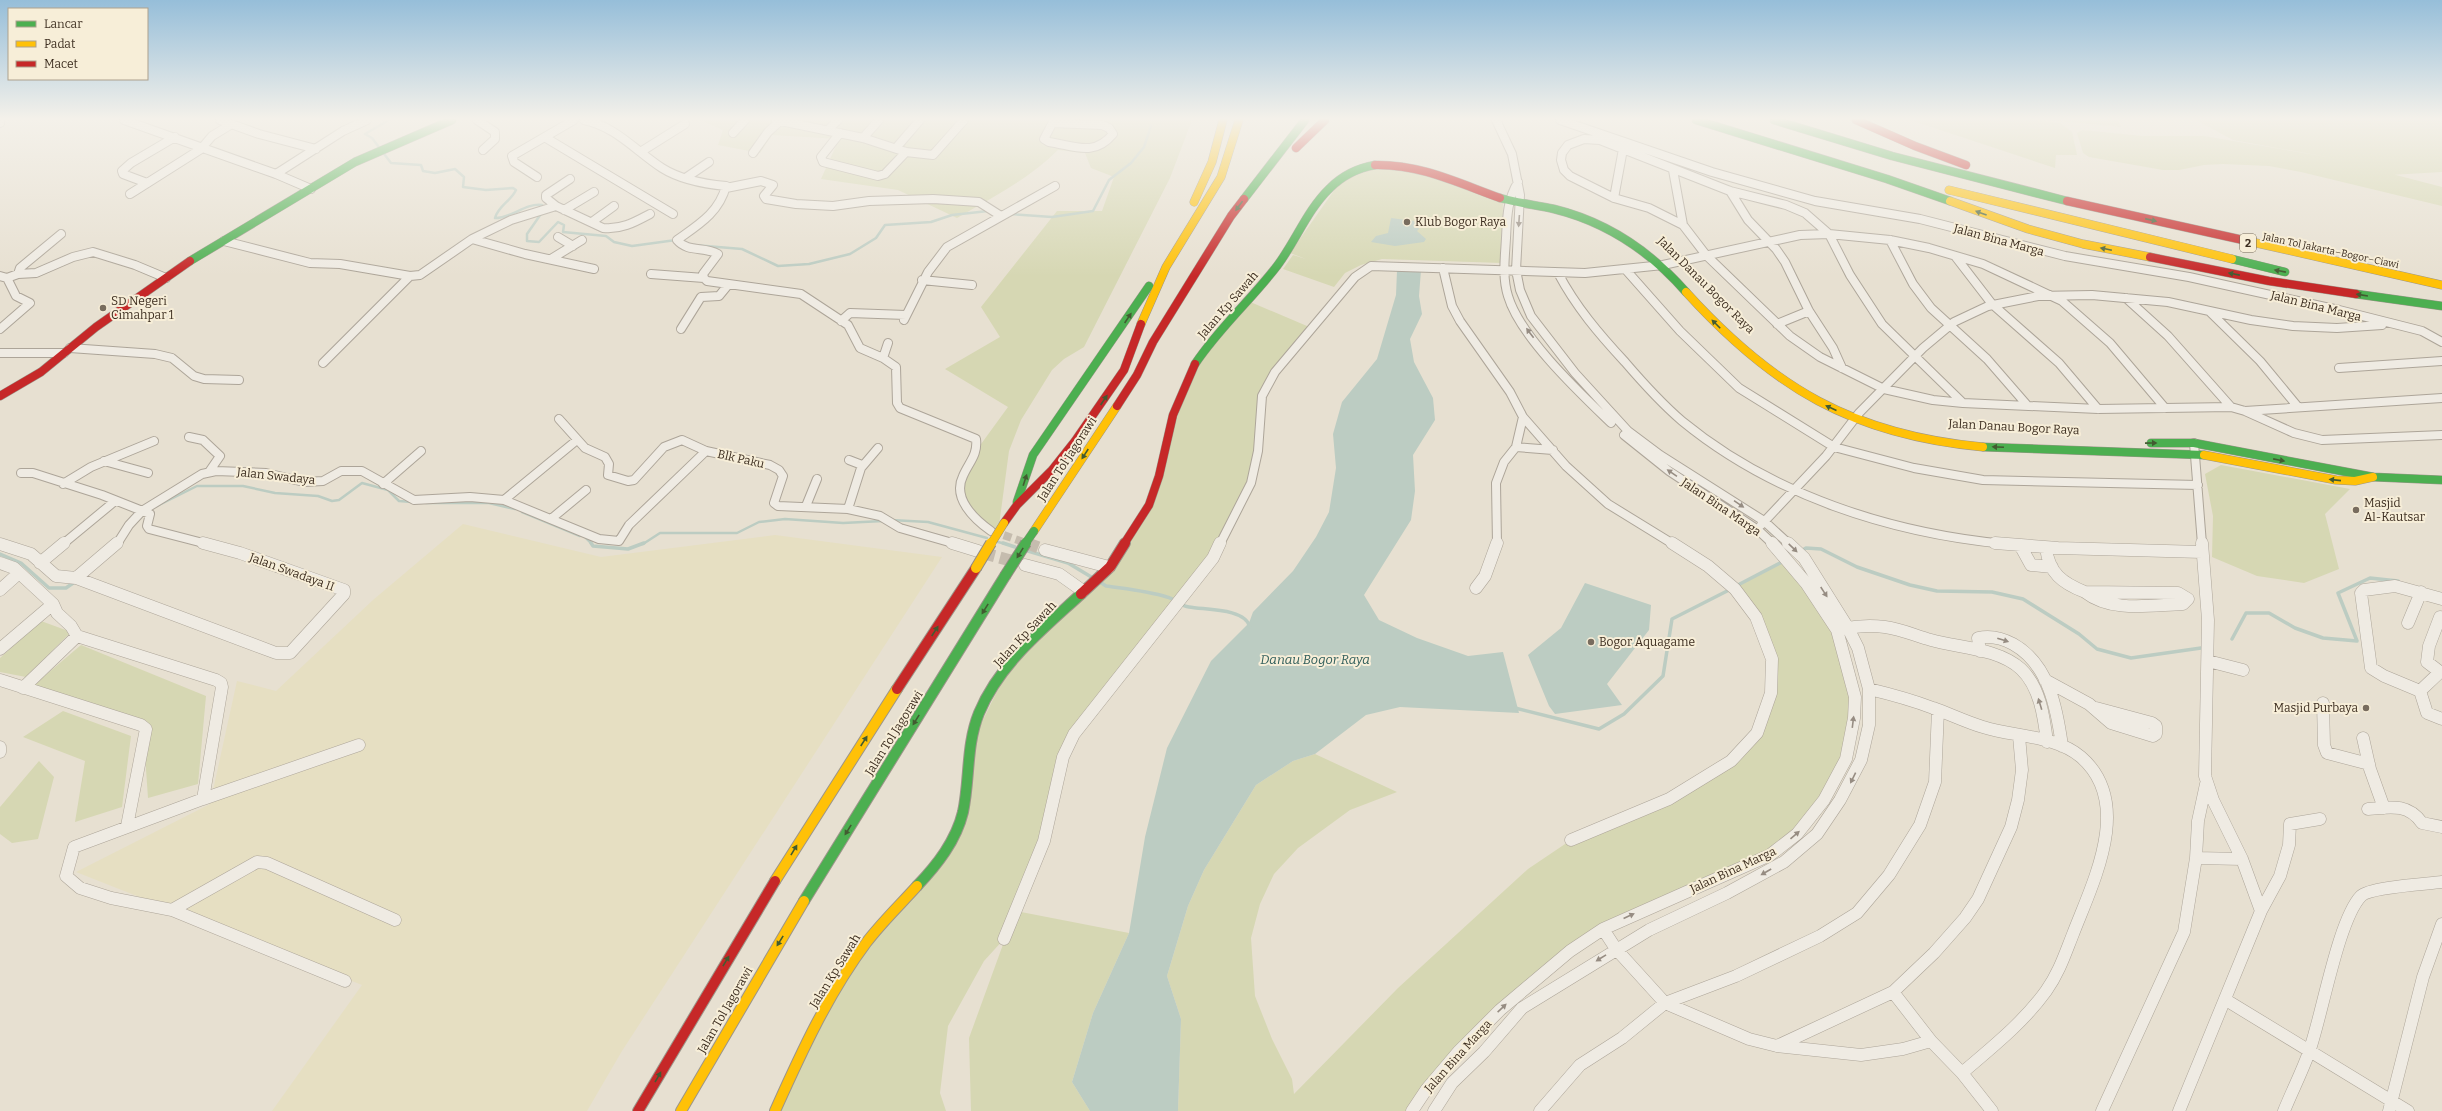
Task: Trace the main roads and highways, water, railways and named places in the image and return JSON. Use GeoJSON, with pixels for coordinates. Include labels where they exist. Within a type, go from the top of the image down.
{"type":"FeatureCollection","features":[{"type":"Feature","properties":{"kind":"main road"},"geometry":{"type":"LineString","coordinates":[[0,396],[41,372],[96,326],[166,278],[224,241],[341,172]]}},
{"type":"Feature","properties":{"kind":"main road"},"geometry":{"type":"LineString","coordinates":[[1017,505],[1033,455],[1145,292],[1197,198],[1208,172]]}},
{"type":"Feature","properties":{"kind":"main road"},"geometry":{"type":"LineString","coordinates":[[1017,505],[1052,470],[1076,442],[1124,370],[1153,293],[1166,267],[1221,177],[1223,172]]}},
{"type":"Feature","properties":{"kind":"main road"},"geometry":{"type":"LineString","coordinates":[[1137,375],[1153,342],[1231,216],[1265,172]]}},
{"type":"Feature","properties":{"kind":"main road"},"geometry":{"type":"LineString","coordinates":[[1247,211],[1276,172]]}},
{"type":"Feature","properties":{"kind":"main road","name":"Jalan Danau Bogor Raya"},"geometry":{"type":"LineString","coordinates":[[1325,191],[1324,188],[1326,184],[1342,172]]}},
{"type":"Feature","properties":{"kind":"main road","name":"Jalan Danau Bogor Raya"},"geometry":{"type":"LineString","coordinates":[[1445,172],[1509,197],[1561,210],[1623,236],[1666,264],[1719,327],[1768,371],[1815,400],[1909,436],[1965,446],[2196,454],[2336,480],[2355,481],[2373,477]]}},
{"type":"Feature","properties":{"kind":"main road"},"geometry":{"type":"LineString","coordinates":[[1864,172],[2028,229],[2083,244],[2269,281],[2442,305]]}},
{"type":"Feature","properties":{"kind":"main road","name":"2"},"geometry":{"type":"LineString","coordinates":[[1892,172],[1954,191],[2294,273]]}},
{"type":"Feature","properties":{"kind":"main road","name":"Jalan Tol Jakarta–Bogor–Ciawi"},"geometry":{"type":"LineString","coordinates":[[1953,172],[2058,199],[2440,284]]}},
{"type":"Feature","properties":{"kind":"main road"},"geometry":{"type":"LineString","coordinates":[[1991,172],[2351,260],[2440,284]]}},
{"type":"Feature","properties":{"kind":"main road","name":"Jalan Kp Sawah"},"geometry":{"type":"LineString","coordinates":[[775,1111],[811,1032],[858,953],[876,930],[929,873],[950,845],[960,826],[966,809],[973,732],[988,696],[1011,663],[1108,569],[1150,502],[1176,405],[1194,366],[1215,334],[1264,283],[1279,263],[1325,191]]}},
{"type":"Feature","properties":{"kind":"main road"},"geometry":{"type":"LineString","coordinates":[[1137,375],[1146,364],[1227,241]]}},
{"type":"Feature","properties":{"kind":"main road"},"geometry":{"type":"LineString","coordinates":[[2326,279],[2442,305]]}},
{"type":"Feature","properties":{"kind":"main road","name":"Jalan Tol Jagorawi"},"geometry":{"type":"LineString","coordinates":[[681,1111],[766,963],[1005,576],[1137,375]]}},
{"type":"Feature","properties":{"kind":"main road","name":"Jalan Danau Bogor Raya"},"geometry":{"type":"LineString","coordinates":[[1857,415],[1924,431],[1964,438],[2108,444],[2194,443],[2373,477],[2442,480]]}},
{"type":"Feature","properties":{"kind":"main road","name":"Jalan Tol Jagorawi"},"geometry":{"type":"LineString","coordinates":[[638,1111],[798,843],[1017,505]]}},
{"type":"Feature","properties":{"kind":"water"},"geometry":{"type":"Polygon","coordinates":[[[1391,218],[1414,221],[1419,229],[1417,231],[1426,239],[1424,242],[1395,246],[1371,242],[1376,236],[1388,233],[1391,218]]]}},
{"type":"Feature","properties":{"kind":"water","name":"Danau Bogor Raya"},"geometry":{"type":"Polygon","coordinates":[[[1421,270],[1419,296],[1422,314],[1410,339],[1414,362],[1433,398],[1435,420],[1413,455],[1415,491],[1411,520],[1364,595],[1379,620],[1417,638],[1468,656],[1503,652],[1519,713],[1400,707],[1366,715],[1315,754],[1293,761],[1256,785],[1204,870],[1188,906],[1167,976],[1181,1019],[1178,1111],[1090,1111],[1072,1082],[1093,1013],[1129,933],[1145,837],[1167,748],[1211,661],[1249,623],[1253,612],[1293,571],[1316,537],[1329,512],[1336,468],[1333,434],[1342,402],[1377,359],[1396,295],[1397,271],[1421,270]]]}},
{"type":"Feature","properties":{"kind":"water","name":"Bogor Aquagame"},"geometry":{"type":"Polygon","coordinates":[[[1585,583],[1651,605],[1649,630],[1607,684],[1622,705],[1555,714],[1549,706],[1528,655],[1561,628],[1585,583]]]}},
{"type":"Feature","properties":{"kind":"waterway"},"geometry":{"type":"LineString","coordinates":[[428,172],[441,172]]}},
{"type":"Feature","properties":{"kind":"waterway"},"geometry":{"type":"LineString","coordinates":[[458,172],[464,177],[463,187],[486,190],[513,188],[516,190],[499,210],[495,218],[507,216],[530,206],[542,205],[543,211],[527,234],[527,241],[539,242],[558,222],[564,225],[563,232],[606,236],[614,242],[632,246],[676,240]]}},
{"type":"Feature","properties":{"kind":"waterway"},"geometry":{"type":"LineString","coordinates":[[1010,214],[1052,217],[1093,211],[1109,180],[1120,172]]}},
{"type":"Feature","properties":{"kind":"waterway"},"geometry":{"type":"LineString","coordinates":[[694,245],[742,249],[778,266],[809,264],[850,254],[876,238],[885,225],[931,222],[952,215],[988,211]]}},
{"type":"Feature","properties":{"kind":"waterway"},"geometry":{"type":"LineString","coordinates":[[157,506],[197,486],[243,486],[275,493],[318,496],[332,501],[339,500],[362,483],[388,490],[399,501],[412,502]]}},
{"type":"Feature","properties":{"kind":"waterway"},"geometry":{"type":"LineString","coordinates":[[426,503],[489,503],[515,509]]}},
{"type":"Feature","properties":{"kind":"waterway"},"geometry":{"type":"LineString","coordinates":[[522,512],[580,536]]}},
{"type":"Feature","properties":{"kind":"waterway"},"geometry":{"type":"LineString","coordinates":[[643,544],[660,533],[737,533],[759,522],[785,519],[843,523],[883,521]]}},
{"type":"Feature","properties":{"kind":"waterway"},"geometry":{"type":"LineString","coordinates":[[891,520],[928,522],[987,538]]}},
{"type":"Feature","properties":{"kind":"waterway"},"geometry":{"type":"LineString","coordinates":[[585,537],[591,543]]}},
{"type":"Feature","properties":{"kind":"waterway"},"geometry":{"type":"LineString","coordinates":[[998,542],[1006,544]]}},
{"type":"Feature","properties":{"kind":"waterway"},"geometry":{"type":"LineString","coordinates":[[591,543],[593,546],[628,549],[644,543]]}},
{"type":"Feature","properties":{"kind":"waterway"},"geometry":{"type":"LineString","coordinates":[[1006,544],[1015,547]]}},
{"type":"Feature","properties":{"kind":"waterway"},"geometry":{"type":"LineString","coordinates":[[1801,551],[1806,548],[1821,549],[1857,567],[1910,585],[1937,591],[1992,592],[2023,599],[2079,634],[2097,649],[2131,658],[2201,648]]}},
{"type":"Feature","properties":{"kind":"waterway"},"geometry":{"type":"LineString","coordinates":[[1028,551],[1068,563],[1093,578]]}},
{"type":"Feature","properties":{"kind":"waterway"},"geometry":{"type":"LineString","coordinates":[[0,554],[21,563],[49,588],[66,588],[76,581]]}},
{"type":"Feature","properties":{"kind":"waterway"},"geometry":{"type":"LineString","coordinates":[[1736,586],[1784,561]]}},
{"type":"Feature","properties":{"kind":"waterway"},"geometry":{"type":"LineString","coordinates":[[2232,639],[2246,613],[2269,613],[2295,628],[2323,638],[2357,641],[2338,593],[2370,578],[2398,581]]}},
{"type":"Feature","properties":{"kind":"waterway"},"geometry":{"type":"LineString","coordinates":[[1100,582],[1106,586],[1167,597],[1186,606],[1233,613],[1241,616],[1247,621],[1250,627]]}},
{"type":"Feature","properties":{"kind":"waterway"},"geometry":{"type":"LineString","coordinates":[[1515,708],[1599,729],[1624,714],[1663,676],[1672,619],[1731,589]]}},
{"type":"Feature","properties":{"kind":"tunnel"},"geometry":{"type":"LineString","coordinates":[[992,531],[1029,544]]}},
{"type":"Feature","properties":{"kind":"tunnel"},"geometry":{"type":"LineString","coordinates":[[1027,543],[1045,550]]}},
{"type":"Feature","properties":{"kind":"tunnel"},"geometry":{"type":"LineString","coordinates":[[983,553],[1016,562]]}},
{"type":"Feature","properties":{"kind":"place","name":"Klub Bogor Raya"},"geometry":{"type":"Point","coordinates":[1407,222]}},
{"type":"Feature","properties":{"kind":"place","name":"SD Negeri Cimahpar 1"},"geometry":{"type":"Point","coordinates":[103,308]}},
{"type":"Feature","properties":{"kind":"place","name":"Masjid Al-Kautsar"},"geometry":{"type":"Point","coordinates":[2356,510]}},
{"type":"Feature","properties":{"kind":"place","name":"Bogor Aquagame"},"geometry":{"type":"Point","coordinates":[1591,642]}},
{"type":"Feature","properties":{"kind":"place","name":"Masjid Purbaya"},"geometry":{"type":"Point","coordinates":[2366,708]}}]}
